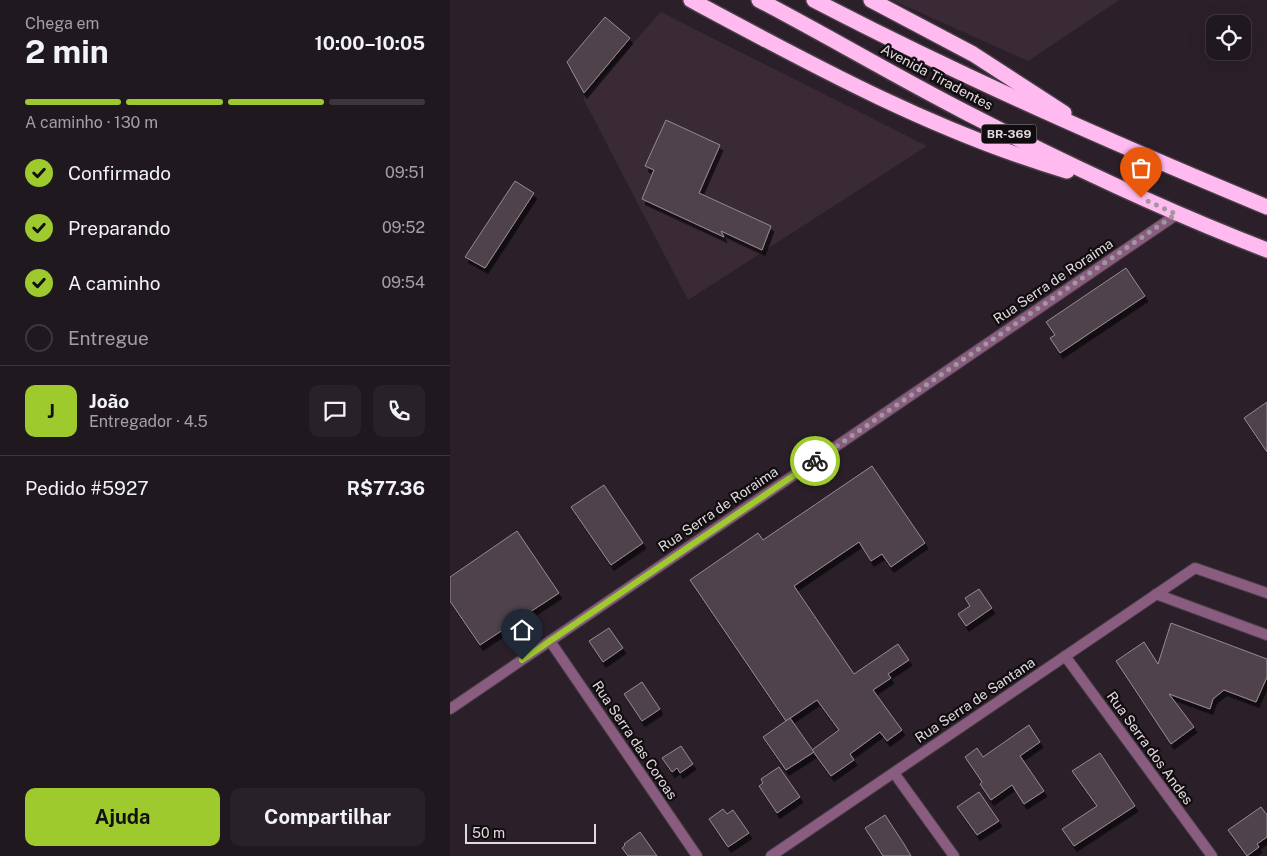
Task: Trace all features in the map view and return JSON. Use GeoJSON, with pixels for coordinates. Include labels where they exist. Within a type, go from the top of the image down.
{"type":"FeatureCollection","features":[{"type":"Feature","properties":{"kind":"highway"},"geometry":{"type":"LineString","coordinates":[[691,0],[872,94],[1020,157],[1106,182]]}},
{"type":"Feature","properties":{"kind":"highway","name":"Avenida Tiradentes"},"geometry":{"type":"LineString","coordinates":[[759,0],[963,111],[1106,182],[1176,214],[1267,250]]}},
{"type":"Feature","properties":{"kind":"highway","name":"Avenida Tiradentes"},"geometry":{"type":"LineString","coordinates":[[814,0],[987,86],[1112,143],[1267,207]]}},
{"type":"Feature","properties":{"kind":"highway"},"geometry":{"type":"LineString","coordinates":[[871,0],[973,54],[1112,143]]}},
{"type":"Feature","properties":{"kind":"street","name":"Rua Serra de Roraima"},"geometry":{"type":"LineString","coordinates":[[450,709],[1176,214]]}},
{"type":"Feature","properties":{"kind":"street","name":"Rua Serra de Santana"},"geometry":{"type":"LineString","coordinates":[[772,856],[1195,568],[1267,593]]}},
{"type":"Feature","properties":{"kind":"street"},"geometry":{"type":"LineString","coordinates":[[1156,594],[1267,635]]}},
{"type":"Feature","properties":{"kind":"street","name":"Rua Serra das Coroas"},"geometry":{"type":"LineString","coordinates":[[550,640],[697,856]]}},
{"type":"Feature","properties":{"kind":"street","name":"Rua Serra dos Andes"},"geometry":{"type":"LineString","coordinates":[[1065,656],[1212,856]]}},
{"type":"Feature","properties":{"kind":"street"},"geometry":{"type":"LineString","coordinates":[[894,773],[954,856]]}},
{"type":"Feature","properties":{"kind":"shaded area"},"geometry":{"type":"Polygon","coordinates":[[[892,0],[1119,0],[1028,61],[892,0]]]}},
{"type":"Feature","properties":{"kind":"shaded area"},"geometry":{"type":"Polygon","coordinates":[[[661,12],[927,146],[688,300],[583,98],[661,12]]]}},
{"type":"Feature","properties":{"kind":"building"},"geometry":{"type":"Polygon","coordinates":[[[605,17],[630,38],[584,93],[567,62],[605,17]]]}},
{"type":"Feature","properties":{"kind":"building"},"geometry":{"type":"Polygon","coordinates":[[[666,120],[720,145],[699,193],[771,226],[762,250],[721,231],[724,237],[642,199],[654,170],[645,166],[666,120]]]}},
{"type":"Feature","properties":{"kind":"building"},"geometry":{"type":"Polygon","coordinates":[[[515,181],[534,193],[485,268],[465,257],[515,181]]]}},
{"type":"Feature","properties":{"kind":"building"},"geometry":{"type":"Polygon","coordinates":[[[1126,268],[1145,296],[1060,353],[1050,338],[1055,335],[1046,322],[1126,268]]]}},
{"type":"Feature","properties":{"kind":"building"},"geometry":{"type":"Polygon","coordinates":[[[1267,402],[1267,452],[1244,418],[1267,402]]]}},
{"type":"Feature","properties":{"kind":"building"},"geometry":{"type":"Polygon","coordinates":[[[872,466],[925,543],[891,567],[882,554],[871,561],[859,542],[794,586],[854,674],[898,644],[909,660],[888,674],[891,678],[873,690],[902,730],[887,741],[880,732],[850,754],[854,760],[831,776],[812,750],[839,730],[817,700],[786,721],[690,580],[758,533],[763,540],[872,466]]]}},
{"type":"Feature","properties":{"kind":"building"},"geometry":{"type":"Polygon","coordinates":[[[604,485],[643,543],[611,565],[571,507],[604,485]]]}},
{"type":"Feature","properties":{"kind":"building"},"geometry":{"type":"Polygon","coordinates":[[[517,531],[559,593],[480,645],[450,601],[450,577],[517,531]]]}},
{"type":"Feature","properties":{"kind":"building"},"geometry":{"type":"Polygon","coordinates":[[[979,589],[992,608],[966,626],[958,614],[970,606],[965,598],[979,589]]]}},
{"type":"Feature","properties":{"kind":"building"},"geometry":{"type":"Polygon","coordinates":[[[1171,623],[1267,659],[1267,677],[1256,702],[1224,690],[1213,699],[1210,709],[1169,694],[1194,727],[1171,744],[1116,661],[1144,642],[1158,664],[1171,623]]]}},
{"type":"Feature","properties":{"kind":"building"},"geometry":{"type":"Polygon","coordinates":[[[609,628],[623,648],[603,662],[589,641],[609,628]]]}},
{"type":"Feature","properties":{"kind":"building"},"geometry":{"type":"Polygon","coordinates":[[[642,682],[660,709],[642,721],[624,694],[642,682]]]}},
{"type":"Feature","properties":{"kind":"building"},"geometry":{"type":"Polygon","coordinates":[[[790,718],[814,752],[786,770],[763,737],[790,718]]]}},
{"type":"Feature","properties":{"kind":"building"},"geometry":{"type":"Polygon","coordinates":[[[1029,725],[1040,742],[1020,756],[1044,791],[1024,804],[1012,785],[991,800],[980,784],[982,782],[965,757],[977,748],[983,757],[1029,725]]]}},
{"type":"Feature","properties":{"kind":"building"},"geometry":{"type":"Polygon","coordinates":[[[681,746],[693,764],[680,773],[677,768],[672,772],[662,758],[681,746]]]}},
{"type":"Feature","properties":{"kind":"building"},"geometry":{"type":"Polygon","coordinates":[[[1100,753],[1135,806],[1074,846],[1062,829],[1097,806],[1072,771],[1100,753]]]}},
{"type":"Feature","properties":{"kind":"building"},"geometry":{"type":"Polygon","coordinates":[[[779,767],[800,797],[777,813],[759,786],[763,783],[761,779],[779,767]]]}},
{"type":"Feature","properties":{"kind":"building"},"geometry":{"type":"Polygon","coordinates":[[[979,792],[999,821],[977,835],[957,807],[979,792]]]}},
{"type":"Feature","properties":{"kind":"building"},"geometry":{"type":"Polygon","coordinates":[[[1261,807],[1267,815],[1267,837],[1257,844],[1259,847],[1247,856],[1228,830],[1261,807]]]}},
{"type":"Feature","properties":{"kind":"building"},"geometry":{"type":"Polygon","coordinates":[[[723,809],[727,814],[733,810],[749,833],[728,847],[709,819],[723,809]]]}},
{"type":"Feature","properties":{"kind":"building"},"geometry":{"type":"Polygon","coordinates":[[[885,815],[911,856],[883,856],[865,828],[885,815]]]}},
{"type":"Feature","properties":{"kind":"building"},"geometry":{"type":"Polygon","coordinates":[[[640,832],[657,856],[628,856],[622,848],[624,844],[640,832]]]}},
{"type":"Feature","properties":{"kind":"way so far"},"geometry":{"type":"LineString","coordinates":[[815,461],[1176,214],[1141,198]]}},
{"type":"Feature","properties":{"kind":"route"},"geometry":{"type":"LineString","coordinates":[[522,660],[815,461]]}}]}
